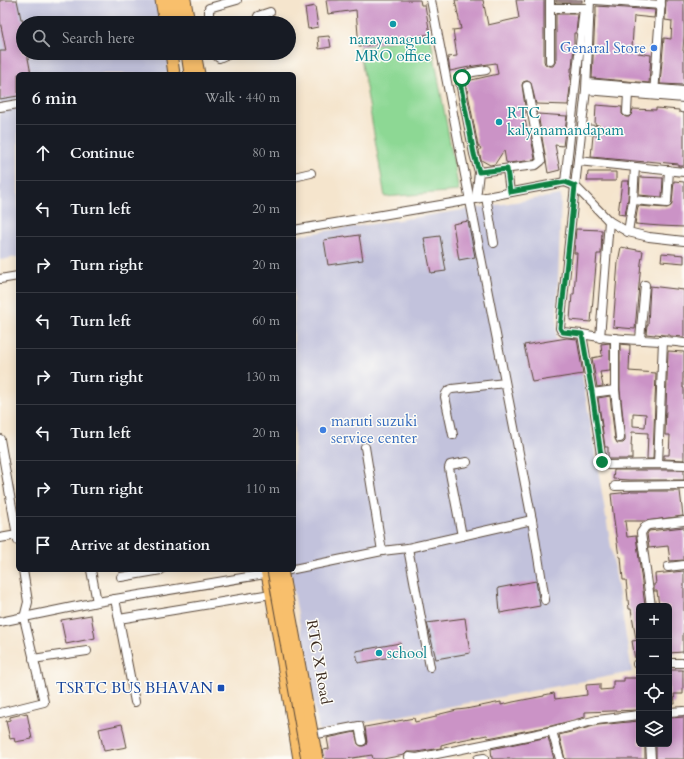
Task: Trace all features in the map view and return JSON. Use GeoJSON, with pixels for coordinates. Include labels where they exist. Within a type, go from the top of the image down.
{"type":"FeatureCollection","features":[{"type":"Feature","properties":{"kind":"main road"},"geometry":{"type":"LineString","coordinates":[[161,0],[164,16]]}},
{"type":"Feature","properties":{"kind":"main road"},"geometry":{"type":"LineString","coordinates":[[169,0],[172,16]]}},
{"type":"Feature","properties":{"kind":"main road"},"geometry":{"type":"LineString","coordinates":[[177,0],[180,16]]}},
{"type":"Feature","properties":{"kind":"main road"},"geometry":{"type":"LineString","coordinates":[[185,0],[188,16]]}},
{"type":"Feature","properties":{"kind":"main road"},"geometry":{"type":"LineString","coordinates":[[171,60],[174,72]]}},
{"type":"Feature","properties":{"kind":"main road"},"geometry":{"type":"LineString","coordinates":[[179,60],[182,72]]}},
{"type":"Feature","properties":{"kind":"main road"},"geometry":{"type":"LineString","coordinates":[[188,60],[190,72]]}},
{"type":"Feature","properties":{"kind":"main road"},"geometry":{"type":"LineString","coordinates":[[196,60],[199,72]]}},
{"type":"Feature","properties":{"kind":"main road"},"geometry":{"type":"LineString","coordinates":[[269,572],[271,593],[299,759]]}},
{"type":"Feature","properties":{"kind":"main road"},"geometry":{"type":"LineString","coordinates":[[269,572],[307,759]]}},
{"type":"Feature","properties":{"kind":"main road"},"geometry":{"type":"LineString","coordinates":[[288,572],[317,759]]}},
{"type":"Feature","properties":{"kind":"main road","name":"RTC X Road"},"geometry":{"type":"LineString","coordinates":[[288,572],[322,759]]}},
{"type":"Feature","properties":{"kind":"street"},"geometry":{"type":"LineString","coordinates":[[209,16],[209,8],[237,0]]}},
{"type":"Feature","properties":{"kind":"street"},"geometry":{"type":"LineString","coordinates":[[431,0],[473,200],[532,520],[545,600]]}},
{"type":"Feature","properties":{"kind":"street"},"geometry":{"type":"LineString","coordinates":[[595,0],[661,3],[654,92]]}},
{"type":"Feature","properties":{"kind":"street"},"geometry":{"type":"LineString","coordinates":[[550,61],[550,4],[588,5]]}},
{"type":"Feature","properties":{"kind":"street"},"geometry":{"type":"LineString","coordinates":[[588,5],[586,87],[560,328],[563,332],[600,338],[663,340],[684,343]]}},
{"type":"Feature","properties":{"kind":"street"},"geometry":{"type":"LineString","coordinates":[[565,182],[588,5]]}},
{"type":"Feature","properties":{"kind":"street"},"geometry":{"type":"LineString","coordinates":[[264,16],[270,12]]}},
{"type":"Feature","properties":{"kind":"street"},"geometry":{"type":"LineString","coordinates":[[473,200],[479,172],[460,82],[466,74],[486,70]]}},
{"type":"Feature","properties":{"kind":"street"},"geometry":{"type":"LineString","coordinates":[[479,172],[536,165],[541,161],[527,86]]}},
{"type":"Feature","properties":{"kind":"street"},"geometry":{"type":"LineString","coordinates":[[586,87],[654,92],[684,98]]}},
{"type":"Feature","properties":{"kind":"street"},"geometry":{"type":"LineString","coordinates":[[586,87],[628,93],[684,92]]}},
{"type":"Feature","properties":{"kind":"street"},"geometry":{"type":"LineString","coordinates":[[627,112],[628,93]]}},
{"type":"Feature","properties":{"kind":"street"},"geometry":{"type":"LineString","coordinates":[[0,107],[16,104]]}},
{"type":"Feature","properties":{"kind":"street"},"geometry":{"type":"LineString","coordinates":[[582,129],[597,130]]}},
{"type":"Feature","properties":{"kind":"street"},"geometry":{"type":"LineString","coordinates":[[578,161],[684,172]]}},
{"type":"Feature","properties":{"kind":"street"},"geometry":{"type":"LineString","coordinates":[[628,232],[633,200],[635,167]]}},
{"type":"Feature","properties":{"kind":"street"},"geometry":{"type":"LineString","coordinates":[[507,169],[510,192]]}},
{"type":"Feature","properties":{"kind":"street"},"geometry":{"type":"LineString","coordinates":[[633,200],[667,203],[669,170]]}},
{"type":"Feature","properties":{"kind":"street"},"geometry":{"type":"LineString","coordinates":[[296,177],[311,173]]}},
{"type":"Feature","properties":{"kind":"street"},"geometry":{"type":"LineString","coordinates":[[296,230],[473,200],[565,182],[575,186],[609,221],[628,232],[649,237],[684,241]]}},
{"type":"Feature","properties":{"kind":"street"},"geometry":{"type":"LineString","coordinates":[[486,197],[494,243]]}},
{"type":"Feature","properties":{"kind":"street"},"geometry":{"type":"LineString","coordinates":[[600,338],[609,221]]}},
{"type":"Feature","properties":{"kind":"street"},"geometry":{"type":"LineString","coordinates":[[0,279],[16,276]]}},
{"type":"Feature","properties":{"kind":"street"},"geometry":{"type":"LineString","coordinates":[[640,339],[645,285]]}},
{"type":"Feature","properties":{"kind":"street"},"geometry":{"type":"LineString","coordinates":[[582,334],[602,462],[608,465],[658,464],[684,466]]}},
{"type":"Feature","properties":{"kind":"street"},"geometry":{"type":"LineString","coordinates":[[615,338],[615,390],[620,438]]}},
{"type":"Feature","properties":{"kind":"street"},"geometry":{"type":"LineString","coordinates":[[658,464],[663,340]]}},
{"type":"Feature","properties":{"kind":"street"},"geometry":{"type":"LineString","coordinates":[[453,435],[445,397],[448,390],[452,388],[506,383]]}},
{"type":"Feature","properties":{"kind":"street"},"geometry":{"type":"LineString","coordinates":[[592,392],[615,390]]}},
{"type":"Feature","properties":{"kind":"street"},"geometry":{"type":"LineString","coordinates":[[0,439],[16,527]]}},
{"type":"Feature","properties":{"kind":"street"},"geometry":{"type":"LineString","coordinates":[[364,447],[382,551]]}},
{"type":"Feature","properties":{"kind":"street"},"geometry":{"type":"LineString","coordinates":[[462,536],[449,468],[450,465],[467,462]]}},
{"type":"Feature","properties":{"kind":"street"},"geometry":{"type":"LineString","coordinates":[[615,486],[684,485]]}},
{"type":"Feature","properties":{"kind":"street"},"geometry":{"type":"LineString","coordinates":[[296,568],[382,551],[408,548],[532,520]]}},
{"type":"Feature","properties":{"kind":"street"},"geometry":{"type":"LineString","coordinates":[[652,603],[641,533],[642,529],[649,525],[684,521]]}},
{"type":"Feature","properties":{"kind":"street"},"geometry":{"type":"LineString","coordinates":[[0,538],[16,538]]}},
{"type":"Feature","properties":{"kind":"street"},"geometry":{"type":"LineString","coordinates":[[408,548],[430,667]]}},
{"type":"Feature","properties":{"kind":"street"},"geometry":{"type":"LineString","coordinates":[[668,567],[684,566]]}},
{"type":"Feature","properties":{"kind":"street"},"geometry":{"type":"LineString","coordinates":[[0,712],[44,702],[24,618],[28,602],[23,572]]}},
{"type":"Feature","properties":{"kind":"street"},"geometry":{"type":"LineString","coordinates":[[91,572],[97,602]]}},
{"type":"Feature","properties":{"kind":"street"},"geometry":{"type":"LineString","coordinates":[[122,577],[150,572]]}},
{"type":"Feature","properties":{"kind":"street"},"geometry":{"type":"LineString","coordinates":[[0,622],[97,602],[264,572]]}},
{"type":"Feature","properties":{"kind":"street"},"geometry":{"type":"LineString","coordinates":[[119,619],[271,593]]}},
{"type":"Feature","properties":{"kind":"street"},"geometry":{"type":"LineString","coordinates":[[115,599],[135,702]]}},
{"type":"Feature","properties":{"kind":"street"},"geometry":{"type":"LineString","coordinates":[[33,659],[87,651]]}},
{"type":"Feature","properties":{"kind":"street"},"geometry":{"type":"LineString","coordinates":[[672,662],[684,663]]}},
{"type":"Feature","properties":{"kind":"street"},"geometry":{"type":"LineString","coordinates":[[672,712],[684,711]]}},
{"type":"Feature","properties":{"kind":"street"},"geometry":{"type":"LineString","coordinates":[[409,758],[417,758],[598,720],[636,715]]}},
{"type":"Feature","properties":{"kind":"street"},"geometry":{"type":"LineString","coordinates":[[317,734],[359,726],[362,741]]}},
{"type":"Feature","properties":{"kind":"street"},"geometry":{"type":"LineString","coordinates":[[552,730],[560,759]]}},
{"type":"Feature","properties":{"kind":"street"},"geometry":{"type":"LineString","coordinates":[[650,747],[651,759]]}},
{"type":"Feature","properties":{"kind":"street"},"geometry":{"type":"LineString","coordinates":[[478,759],[484,759]]}},
{"type":"Feature","properties":{"kind":"shaded area"},"geometry":{"type":"Polygon","coordinates":[[[0,0],[158,0],[161,16],[16,16],[16,60],[168,60],[171,72],[16,72],[16,257],[0,260],[0,0]]]}},
{"type":"Feature","properties":{"kind":"shaded area"},"geometry":{"type":"Polygon","coordinates":[[[561,195],[556,341],[577,344],[632,672],[319,731],[290,572],[296,572],[296,236],[561,195]]]}},
{"type":"Feature","properties":{"kind":"green space"},"geometry":{"type":"Polygon","coordinates":[[[430,34],[459,191],[385,197],[359,47],[430,34]]]}},
{"type":"Feature","properties":{"kind":"building"},"geometry":{"type":"Polygon","coordinates":[[[0,0],[17,0],[20,16],[16,16],[16,60],[28,60],[31,72],[16,72],[16,96],[0,99],[0,51],[6,51],[0,21],[0,0]]]}},
{"type":"Feature","properties":{"kind":"building","name":"narayanaguda MRO office"},"geometry":{"type":"Polygon","coordinates":[[[326,0],[420,0],[421,5],[425,5],[430,34],[359,47],[356,10],[328,14],[326,0]]]}},
{"type":"Feature","properties":{"kind":"building"},"geometry":{"type":"Polygon","coordinates":[[[455,0],[483,0],[488,25],[519,18],[516,0],[544,0],[544,61],[545,64],[550,66],[553,66],[556,61],[556,14],[578,14],[576,33],[574,33],[568,105],[536,104],[531,83],[526,81],[523,82],[522,85],[527,132],[530,132],[534,160],[509,163],[506,162],[504,150],[495,164],[490,165],[481,160],[479,151],[481,148],[478,146],[466,83],[467,81],[498,74],[496,63],[450,71],[448,57],[457,56],[453,30],[461,29],[455,0]]]}},
{"type":"Feature","properties":{"kind":"building"},"geometry":{"type":"Polygon","coordinates":[[[556,0],[582,0],[582,2],[556,2],[556,0]]]}},
{"type":"Feature","properties":{"kind":"building"},"geometry":{"type":"Polygon","coordinates":[[[666,0],[684,0],[684,85],[660,84],[664,38],[671,39],[672,21],[665,20],[666,0]]]}},
{"type":"Feature","properties":{"kind":"building"},"geometry":{"type":"Polygon","coordinates":[[[315,6],[318,27],[308,29],[305,8],[315,6]]]}},
{"type":"Feature","properties":{"kind":"building"},"geometry":{"type":"Polygon","coordinates":[[[596,6],[655,10],[654,18],[634,16],[632,47],[638,47],[638,53],[651,55],[649,83],[592,78],[596,6]]]}},
{"type":"Feature","properties":{"kind":"building"},"geometry":{"type":"Polygon","coordinates":[[[329,36],[331,47],[319,49],[318,37],[329,36]]]}},
{"type":"Feature","properties":{"kind":"building"},"geometry":{"type":"Polygon","coordinates":[[[596,105],[622,107],[622,114],[626,117],[631,115],[633,109],[656,110],[656,108],[679,110],[679,112],[684,113],[684,166],[678,166],[678,164],[591,157],[593,135],[599,135],[602,131],[600,126],[595,124],[596,105]]]}},
{"type":"Feature","properties":{"kind":"building"},"geometry":{"type":"Polygon","coordinates":[[[538,114],[567,116],[563,146],[555,145],[560,170],[548,173],[538,114]]]}},
{"type":"Feature","properties":{"kind":"building"},"geometry":{"type":"Polygon","coordinates":[[[588,172],[616,172],[616,181],[587,181],[588,172]]]}},
{"type":"Feature","properties":{"kind":"building"},"geometry":{"type":"Polygon","coordinates":[[[640,177],[663,178],[662,197],[639,195],[640,177]]]}},
{"type":"Feature","properties":{"kind":"building"},"geometry":{"type":"Polygon","coordinates":[[[622,181],[629,181],[625,215],[618,214],[622,181]]]}},
{"type":"Feature","properties":{"kind":"building"},"geometry":{"type":"Polygon","coordinates":[[[674,181],[684,182],[684,227],[635,224],[638,206],[667,208],[671,206],[674,181]]]}},
{"type":"Feature","properties":{"kind":"building"},"geometry":{"type":"Polygon","coordinates":[[[468,221],[475,257],[459,260],[453,224],[468,221]]]}},
{"type":"Feature","properties":{"kind":"building"},"geometry":{"type":"Polygon","coordinates":[[[576,229],[602,230],[601,254],[597,254],[591,322],[570,320],[572,294],[574,294],[577,253],[574,253],[576,229]]]}},
{"type":"Feature","properties":{"kind":"building"},"geometry":{"type":"Polygon","coordinates":[[[359,235],[363,260],[328,265],[324,240],[359,235]]]}},
{"type":"Feature","properties":{"kind":"building"},"geometry":{"type":"Polygon","coordinates":[[[440,236],[446,271],[431,273],[424,238],[440,236]]]}},
{"type":"Feature","properties":{"kind":"building"},"geometry":{"type":"Polygon","coordinates":[[[621,247],[643,251],[635,329],[613,327],[618,262],[621,247]]]}},
{"type":"Feature","properties":{"kind":"building"},"geometry":{"type":"Polygon","coordinates":[[[662,253],[684,255],[684,263],[661,261],[662,253]]]}},
{"type":"Feature","properties":{"kind":"building"},"geometry":{"type":"Polygon","coordinates":[[[650,286],[684,290],[684,337],[646,334],[648,325],[650,286]]]}},
{"type":"Feature","properties":{"kind":"building"},"geometry":{"type":"Polygon","coordinates":[[[567,338],[577,339],[583,374],[532,382],[524,345],[567,338]]]}},
{"type":"Feature","properties":{"kind":"building"},"geometry":{"type":"Polygon","coordinates":[[[610,343],[610,371],[600,372],[603,386],[597,387],[592,358],[602,356],[601,344],[610,343]]]}},
{"type":"Feature","properties":{"kind":"building"},"geometry":{"type":"Polygon","coordinates":[[[620,344],[630,345],[629,371],[656,373],[653,459],[647,459],[648,433],[632,432],[632,459],[608,459],[608,447],[605,447],[598,398],[610,396],[615,439],[617,443],[623,443],[625,441],[625,437],[620,390],[620,344]],[[633,413],[633,426],[645,427],[646,414],[633,413]]]}},
{"type":"Feature","properties":{"kind":"building"},"geometry":{"type":"Polygon","coordinates":[[[668,351],[684,352],[684,460],[664,459],[664,455],[669,455],[670,435],[665,435],[668,351]]]}},
{"type":"Feature","properties":{"kind":"building"},"geometry":{"type":"Polygon","coordinates":[[[614,470],[684,470],[684,480],[613,479],[614,470]]]}},
{"type":"Feature","properties":{"kind":"building"},"geometry":{"type":"Polygon","coordinates":[[[680,491],[683,516],[646,521],[625,521],[627,537],[636,536],[645,603],[636,603],[636,639],[631,609],[629,609],[626,580],[623,580],[621,557],[619,557],[611,494],[680,491]]]}},
{"type":"Feature","properties":{"kind":"building"},"geometry":{"type":"Polygon","coordinates":[[[684,527],[684,560],[670,561],[668,546],[649,548],[647,534],[649,531],[684,527]]]}},
{"type":"Feature","properties":{"kind":"building"},"geometry":{"type":"Polygon","coordinates":[[[684,571],[683,652],[672,653],[672,603],[659,603],[657,591],[654,591],[654,584],[656,584],[655,574],[684,571]]]}},
{"type":"Feature","properties":{"kind":"building"},"geometry":{"type":"Polygon","coordinates":[[[536,581],[540,606],[500,613],[498,588],[536,581]]]}},
{"type":"Feature","properties":{"kind":"building"},"geometry":{"type":"Polygon","coordinates":[[[91,615],[95,638],[66,644],[61,620],[91,615]]]}},
{"type":"Feature","properties":{"kind":"building"},"geometry":{"type":"Polygon","coordinates":[[[465,618],[470,653],[436,659],[427,623],[465,618]]]}},
{"type":"Feature","properties":{"kind":"building"},"geometry":{"type":"Polygon","coordinates":[[[636,640],[635,659],[632,641],[636,640]]]}},
{"type":"Feature","properties":{"kind":"building","name":"school"},"geometry":{"type":"Polygon","coordinates":[[[400,643],[402,655],[358,663],[356,651],[400,643]]]}},
{"type":"Feature","properties":{"kind":"building"},"geometry":{"type":"Polygon","coordinates":[[[672,670],[683,670],[683,694],[674,694],[675,704],[672,704],[672,670]]]}},
{"type":"Feature","properties":{"kind":"building"},"geometry":{"type":"Polygon","coordinates":[[[624,678],[636,678],[636,710],[585,712],[585,717],[551,726],[488,738],[487,735],[456,741],[441,745],[441,748],[407,752],[404,755],[383,759],[373,759],[372,755],[346,759],[325,759],[323,750],[329,749],[327,738],[355,732],[358,744],[363,746],[366,745],[367,742],[365,727],[414,718],[415,722],[457,710],[501,702],[501,705],[554,693],[555,699],[587,695],[586,685],[600,684],[600,690],[613,689],[613,681],[624,681],[624,678]]]}},
{"type":"Feature","properties":{"kind":"building"},"geometry":{"type":"Polygon","coordinates":[[[27,713],[32,739],[15,742],[14,738],[10,739],[6,721],[10,720],[10,717],[27,713]]]}},
{"type":"Feature","properties":{"kind":"building"},"geometry":{"type":"Polygon","coordinates":[[[684,717],[684,759],[656,759],[656,747],[672,747],[672,718],[684,717]]]}},
{"type":"Feature","properties":{"kind":"building"},"geometry":{"type":"Polygon","coordinates":[[[636,721],[636,747],[645,747],[645,759],[565,759],[559,735],[598,725],[636,721]]]}},
{"type":"Feature","properties":{"kind":"building"},"geometry":{"type":"Polygon","coordinates":[[[122,724],[127,747],[104,751],[99,729],[122,724]]]}},
{"type":"Feature","properties":{"kind":"building"},"geometry":{"type":"Polygon","coordinates":[[[548,737],[554,759],[492,759],[491,749],[548,737]]]}},
{"type":"Feature","properties":{"kind":"place","name":"narayanaguda MRO office"},"geometry":{"type":"Point","coordinates":[393,24]}},
{"type":"Feature","properties":{"kind":"place","name":"Genaral Store"},"geometry":{"type":"Point","coordinates":[654,48]}},
{"type":"Feature","properties":{"kind":"place","name":"RTC kalyanamandapam"},"geometry":{"type":"Point","coordinates":[499,122]}},
{"type":"Feature","properties":{"kind":"place","name":"maruti suzuki service center"},"geometry":{"type":"Point","coordinates":[323,430]}},
{"type":"Feature","properties":{"kind":"place","name":"school"},"geometry":{"type":"Point","coordinates":[379,653]}},
{"type":"Feature","properties":{"kind":"place","name":"TSRTC BUS BHAVAN"},"geometry":{"type":"Point","coordinates":[221,688]}},
{"type":"Feature","properties":{"kind":"route"},"geometry":{"type":"LineString","coordinates":[[462,78],[460,82],[479,172],[507,169],[510,192],[565,182],[575,186],[560,328],[563,332],[582,334],[602,462]]}}]}
